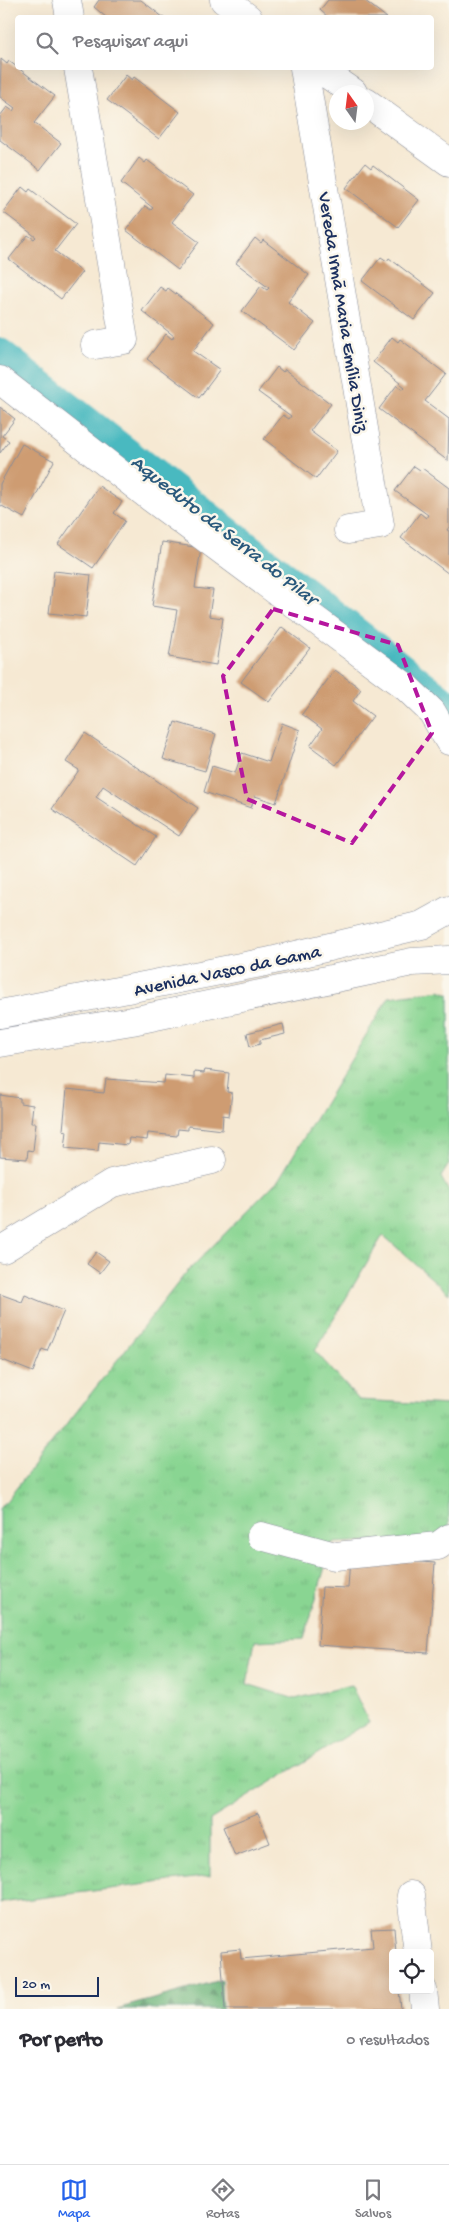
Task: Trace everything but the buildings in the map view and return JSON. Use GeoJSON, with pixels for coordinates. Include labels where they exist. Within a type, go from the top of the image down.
{"type":"FeatureCollection","features":[{"type":"Feature","properties":{"kind":"main road"},"geometry":{"type":"LineString","coordinates":[[67,0],[70,15]]}},
{"type":"Feature","properties":{"kind":"main road"},"geometry":{"type":"LineString","coordinates":[[224,0],[244,15]]}},
{"type":"Feature","properties":{"kind":"main road"},"geometry":{"type":"LineString","coordinates":[[78,70],[124,340],[95,345]]}},
{"type":"Feature","properties":{"kind":"main road","name":"Vereda Irmã Maria Emília Diniz"},"geometry":{"type":"LineString","coordinates":[[304,70],[380,525],[348,530]]}},
{"type":"Feature","properties":{"kind":"main road"},"geometry":{"type":"LineString","coordinates":[[321,70],[343,85]]}},
{"type":"Feature","properties":{"kind":"main road"},"geometry":{"type":"LineString","coordinates":[[374,108],[449,162]]}},
{"type":"Feature","properties":{"kind":"main road"},"geometry":{"type":"LineString","coordinates":[[0,380],[150,497],[406,687],[432,712],[449,741]]}},
{"type":"Feature","properties":{"kind":"main road","name":"Avenida Vasco da Gama"},"geometry":{"type":"LineString","coordinates":[[0,1014],[266,962],[422,925],[449,910]]}},
{"type":"Feature","properties":{"kind":"main road","name":"Avenida Vasco da Gama"},"geometry":{"type":"LineString","coordinates":[[0,1043],[132,1021],[412,962],[449,960]]}},
{"type":"Feature","properties":{"kind":"main road"},"geometry":{"type":"LineString","coordinates":[[0,1248],[3,1249],[112,1183],[212,1160]]}},
{"type":"Feature","properties":{"kind":"main road"},"geometry":{"type":"LineString","coordinates":[[261,1536],[335,1556],[438,1546],[449,1538]]}},
{"type":"Feature","properties":{"kind":"main road"},"geometry":{"type":"LineString","coordinates":[[411,1895],[418,1949]]}},
{"type":"Feature","properties":{"kind":"main road"},"geometry":{"type":"LineString","coordinates":[[423,1994],[425,2009]]}},
{"type":"Feature","properties":{"kind":"highlighted area"},"geometry":{"type":"Polygon","coordinates":[[[273,609],[398,645],[432,733],[352,843],[247,799],[223,676],[273,609]]]}},
{"type":"Feature","properties":{"kind":"green space"},"geometry":{"type":"Polygon","coordinates":[[[440,990],[449,994],[449,1164],[441,1177],[449,1192],[449,1294],[383,1235],[315,1351],[359,1400],[449,1405],[449,1526],[433,1538],[332,1543],[304,1639],[255,1641],[247,1684],[295,1699],[351,1685],[369,1722],[210,1820],[210,1876],[0,1903],[0,1509],[185,1274],[279,1179],[389,997],[440,990]]]}},
{"type":"Feature","properties":{"kind":"green space"},"geometry":{"type":"Polygon","coordinates":[[[221,1980],[222,2009],[117,2009],[221,1980]]]}},
{"type":"Feature","properties":{"kind":"waterway","name":"Aqueduto da Serra do Pilar"},"geometry":{"type":"LineString","coordinates":[[0,353],[449,705]]}}]}
